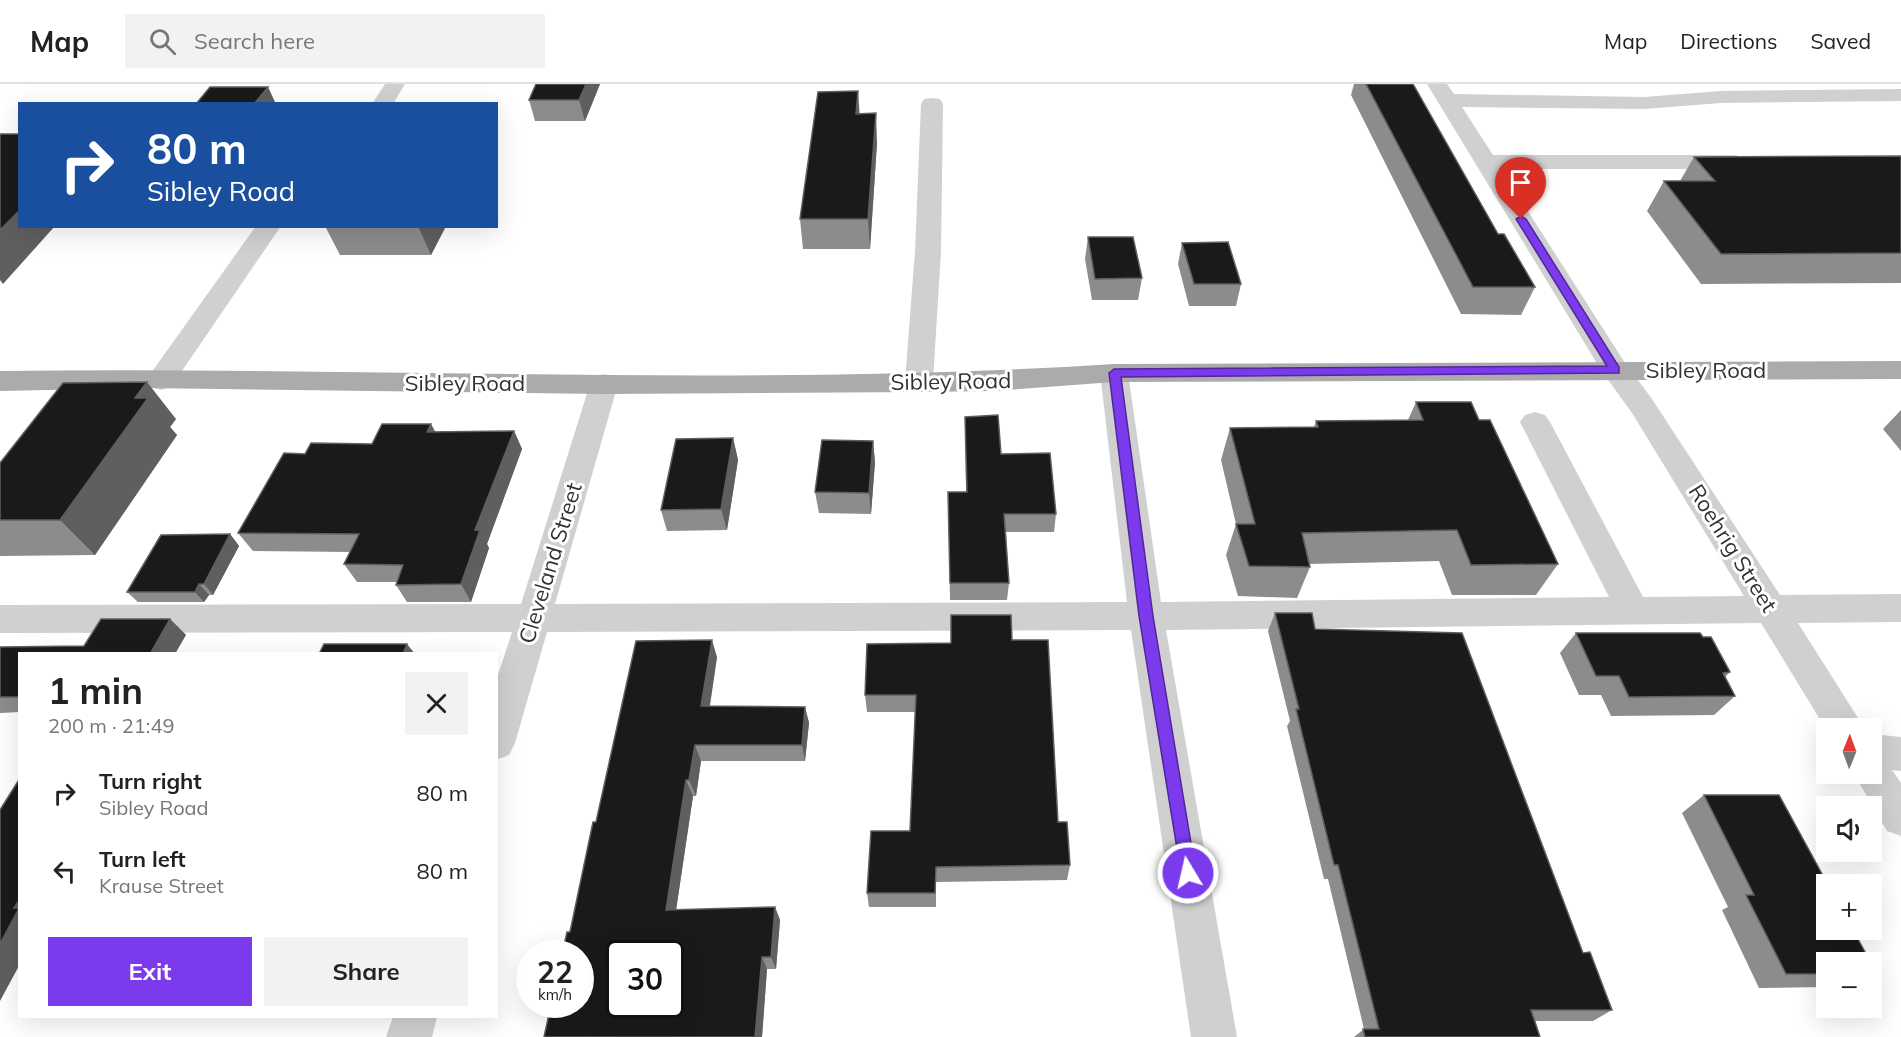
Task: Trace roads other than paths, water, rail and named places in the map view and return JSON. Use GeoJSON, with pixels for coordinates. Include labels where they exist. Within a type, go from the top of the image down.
{"type":"FeatureCollection","features":[{"type":"Feature","properties":{"kind":"main road","name":"Sibley Road"},"geometry":{"type":"LineString","coordinates":[[0,381],[604,384],[994,381],[1114,373],[1901,370]]}},
{"type":"Feature","properties":{"kind":"street"},"geometry":{"type":"LineString","coordinates":[[383,102],[395,84]]}},
{"type":"Feature","properties":{"kind":"street"},"geometry":{"type":"LineString","coordinates":[[1442,92],[1644,103],[1720,97],[1901,95]]}},
{"type":"Feature","properties":{"kind":"street","name":"Roehrig Street"},"geometry":{"type":"LineString","coordinates":[[1442,92],[1615,370],[1642,406],[1839,718]]}},
{"type":"Feature","properties":{"kind":"street"},"geometry":{"type":"LineString","coordinates":[[920,382],[928,251],[932,104]]}},
{"type":"Feature","properties":{"kind":"street"},"geometry":{"type":"LineString","coordinates":[[1485,162],[1757,162]]}},
{"type":"Feature","properties":{"kind":"street"},"geometry":{"type":"LineString","coordinates":[[161,380],[268,228]]}},
{"type":"Feature","properties":{"kind":"street"},"geometry":{"type":"LineString","coordinates":[[1114,373],[1146,616],[1214,1037]]}},
{"type":"Feature","properties":{"kind":"street"},"geometry":{"type":"LineString","coordinates":[[44,408],[65,380]]}},
{"type":"Feature","properties":{"kind":"street","name":"Cleveland Street"},"geometry":{"type":"LineString","coordinates":[[498,736],[604,384]]}},
{"type":"Feature","properties":{"kind":"street"},"geometry":{"type":"LineString","coordinates":[[1535,422],[1633,611]]}},
{"type":"Feature","properties":{"kind":"street"},"geometry":{"type":"LineString","coordinates":[[0,619],[1146,616],[1901,609]]}},
{"type":"Feature","properties":{"kind":"street"},"geometry":{"type":"LineString","coordinates":[[1882,752],[1901,754]]}},
{"type":"Feature","properties":{"kind":"street"},"geometry":{"type":"LineString","coordinates":[[1880,784],[1901,818]]}},
{"type":"Feature","properties":{"kind":"street"},"geometry":{"type":"LineString","coordinates":[[409,1037],[415,1018]]}}]}
